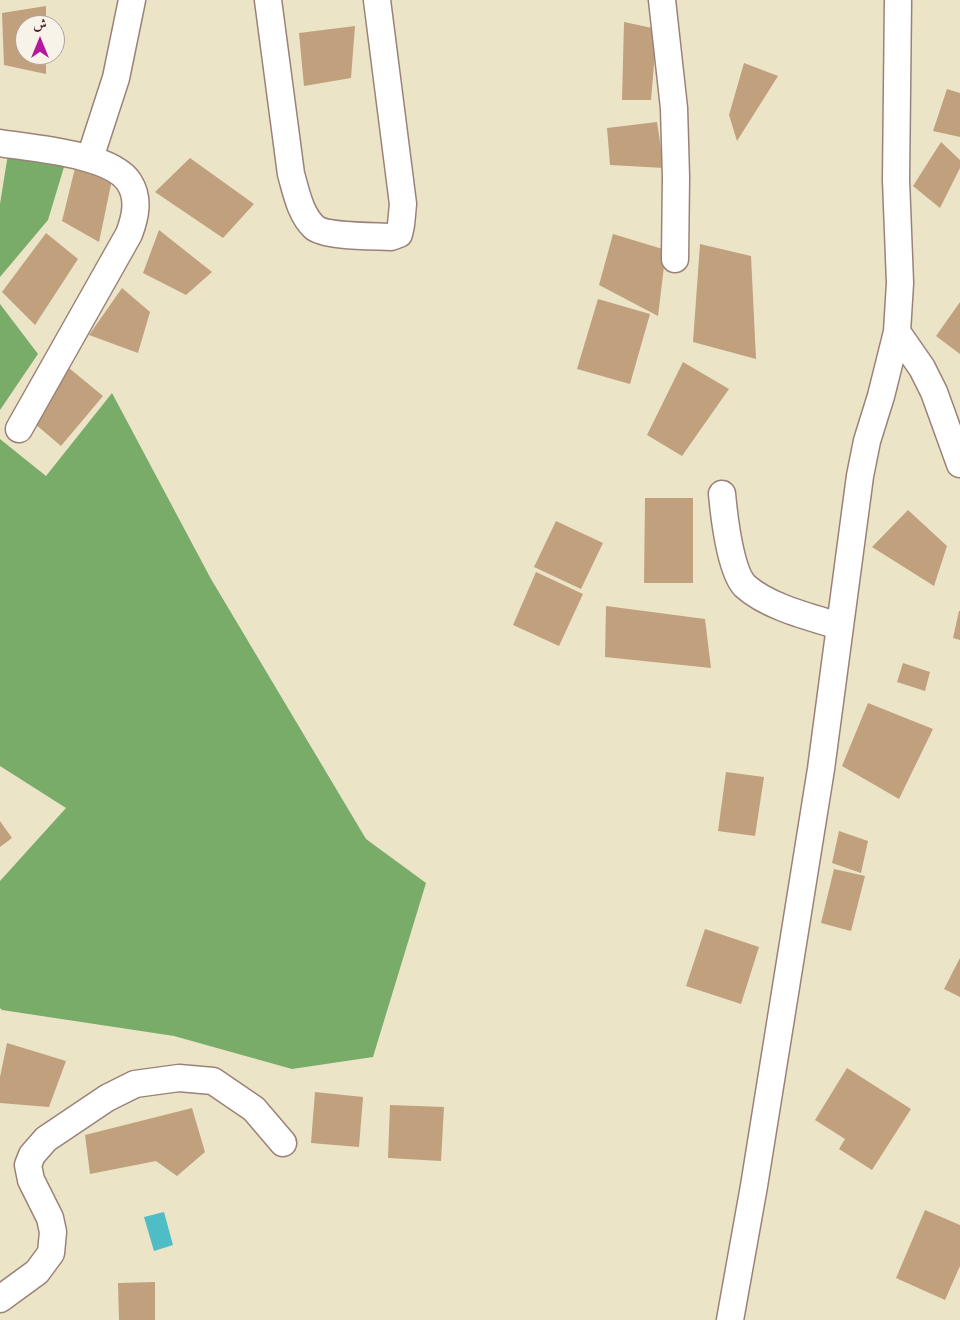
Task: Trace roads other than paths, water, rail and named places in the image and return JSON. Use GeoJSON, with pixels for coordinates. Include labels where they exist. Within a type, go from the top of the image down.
{"type":"FeatureCollection","features":[{"type":"Feature","properties":{"kind":"street"},"geometry":{"type":"LineString","coordinates":[[90,158],[116,78],[132,0]]}},
{"type":"Feature","properties":{"kind":"street"},"geometry":{"type":"LineString","coordinates":[[268,0],[291,174],[297,196],[306,217],[315,228],[328,233],[391,237],[398,234],[403,204],[377,0]]}},
{"type":"Feature","properties":{"kind":"street"},"geometry":{"type":"LineString","coordinates":[[662,0],[674,108],[676,167],[675,259]]}},
{"type":"Feature","properties":{"kind":"street"},"geometry":{"type":"LineString","coordinates":[[730,1320],[754,1186],[821,770],[855,511],[865,450],[897,332],[900,283],[896,180],[898,0]]}},
{"type":"Feature","properties":{"kind":"street"},"geometry":{"type":"LineString","coordinates":[[0,143],[90,158],[118,171],[130,183],[136,204],[134,221],[129,234],[19,428]]}},
{"type":"Feature","properties":{"kind":"street"},"geometry":{"type":"LineString","coordinates":[[897,332],[922,368],[934,392],[960,464]]}},
{"type":"Feature","properties":{"kind":"street"},"geometry":{"type":"LineString","coordinates":[[722,494],[734,566],[744,585],[761,597],[786,609],[840,626]]}},
{"type":"Feature","properties":{"kind":"street"},"geometry":{"type":"LineString","coordinates":[[0,1300],[37,1272],[51,1253],[53,1232],[50,1218],[30,1180],[28,1165],[32,1155],[46,1139],[107,1098],[135,1084],[179,1078],[214,1080],[254,1109],[283,1143]]}},
{"type":"Feature","properties":{"kind":"water"},"geometry":{"type":"Polygon","coordinates":[[[164,1212],[173,1245],[154,1251],[144,1217],[164,1212]]]}}]}
